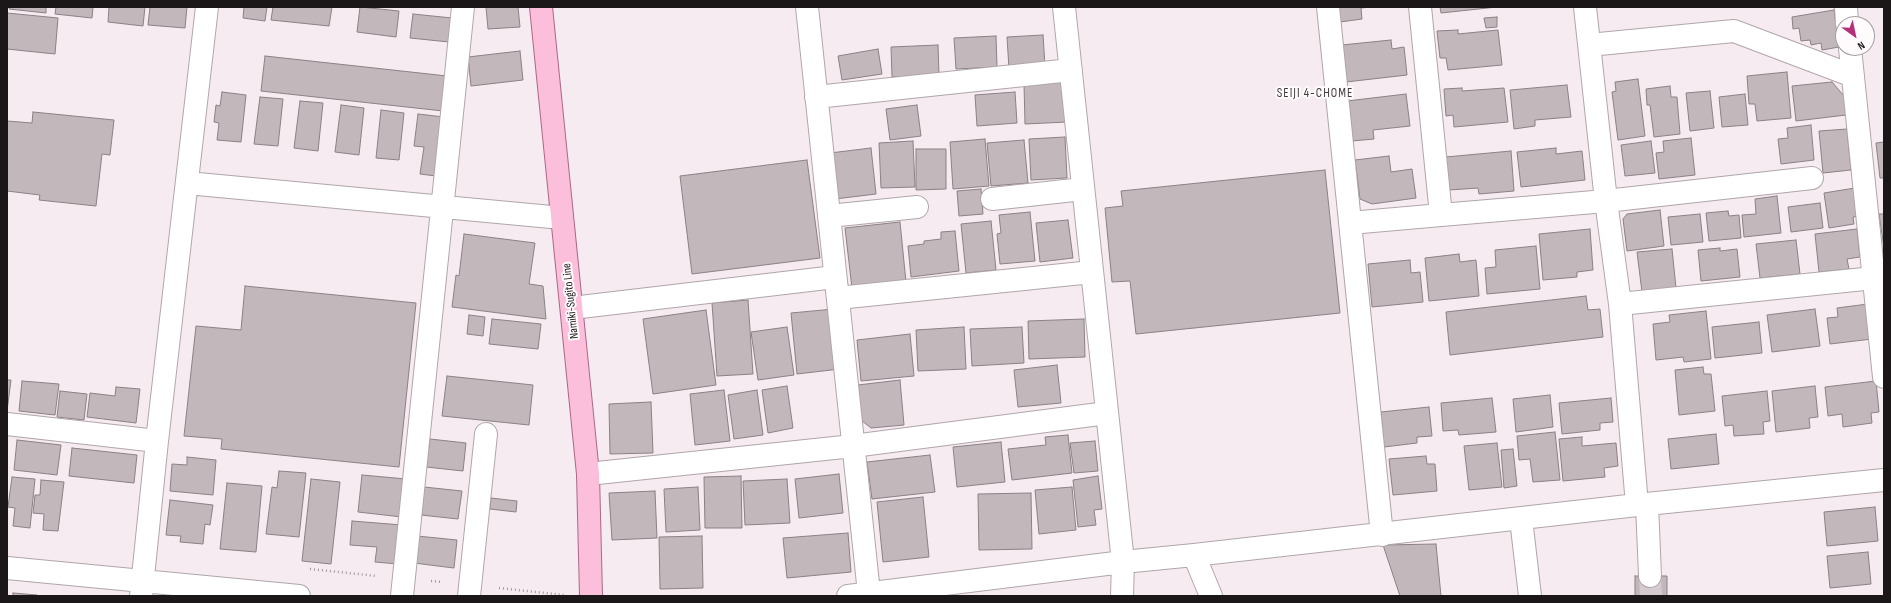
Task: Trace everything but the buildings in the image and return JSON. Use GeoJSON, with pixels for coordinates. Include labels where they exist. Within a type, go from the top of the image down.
{"type":"FeatureCollection","features":[{"type":"Feature","properties":{"kind":"main road","name":"Namiki-Sugito Line"},"geometry":{"type":"LineString","coordinates":[[541,7],[588,474],[591,596]]}},
{"type":"Feature","properties":{"kind":"street"},"geometry":{"type":"LineString","coordinates":[[142,588],[156,441],[207,7]]}},
{"type":"Feature","properties":{"kind":"street"},"geometry":{"type":"LineString","coordinates":[[402,596],[463,7]]}},
{"type":"Feature","properties":{"kind":"street"},"geometry":{"type":"LineString","coordinates":[[807,7],[853,446],[859,595],[1123,562],[1884,480]]}},
{"type":"Feature","properties":{"kind":"street"},"geometry":{"type":"LineString","coordinates":[[1064,7],[1123,562],[1122,596]]}},
{"type":"Feature","properties":{"kind":"street"},"geometry":{"type":"LineString","coordinates":[[1328,7],[1382,535]]}},
{"type":"Feature","properties":{"kind":"street"},"geometry":{"type":"LineString","coordinates":[[1420,7],[1441,215]]}},
{"type":"Feature","properties":{"kind":"street"},"geometry":{"type":"LineString","coordinates":[[1585,7],[1650,576]]}},
{"type":"Feature","properties":{"kind":"street"},"geometry":{"type":"LineString","coordinates":[[1590,45],[1734,31],[1853,76]]}},
{"type":"Feature","properties":{"kind":"street"},"geometry":{"type":"LineString","coordinates":[[1851,56],[1853,76],[1875,197],[1874,278],[1884,377]]}},
{"type":"Feature","properties":{"kind":"street"},"geometry":{"type":"LineString","coordinates":[[816,97],[1071,70]]}},
{"type":"Feature","properties":{"kind":"street"},"geometry":{"type":"LineString","coordinates":[[1350,223],[1606,200],[1812,178]]}},
{"type":"Feature","properties":{"kind":"street"},"geometry":{"type":"LineString","coordinates":[[187,183],[562,218]]}},
{"type":"Feature","properties":{"kind":"street"},"geometry":{"type":"LineString","coordinates":[[992,199],[1083,189]]}},
{"type":"Feature","properties":{"kind":"street"},"geometry":{"type":"LineString","coordinates":[[829,216],[917,207]]}},
{"type":"Feature","properties":{"kind":"street"},"geometry":{"type":"LineString","coordinates":[[838,298],[1092,272]]}},
{"type":"Feature","properties":{"kind":"street"},"geometry":{"type":"LineString","coordinates":[[572,308],[835,277]]}},
{"type":"Feature","properties":{"kind":"street"},"geometry":{"type":"LineString","coordinates":[[1620,304],[1874,278]]}},
{"type":"Feature","properties":{"kind":"street"},"geometry":{"type":"LineString","coordinates":[[588,474],[853,446],[1107,413]]}},
{"type":"Feature","properties":{"kind":"street"},"geometry":{"type":"LineString","coordinates":[[7,424],[156,441]]}},
{"type":"Feature","properties":{"kind":"street"},"geometry":{"type":"LineString","coordinates":[[469,596],[486,434]]}},
{"type":"Feature","properties":{"kind":"street"},"geometry":{"type":"LineString","coordinates":[[1521,519],[1530,596]]}},
{"type":"Feature","properties":{"kind":"street"},"geometry":{"type":"LineString","coordinates":[[1194,555],[1211,596]]}},
{"type":"Feature","properties":{"kind":"street"},"geometry":{"type":"LineString","coordinates":[[7,568],[142,588],[299,596]]}},
{"type":"Feature","properties":{"kind":"tunnel"},"geometry":{"type":"LineString","coordinates":[[1650,576],[1651,596]]}},
{"type":"Feature","properties":{"kind":"district","name":"SEIJI 4-CHOME"},"geometry":{"type":"Point","coordinates":[1315,94]}}]}
